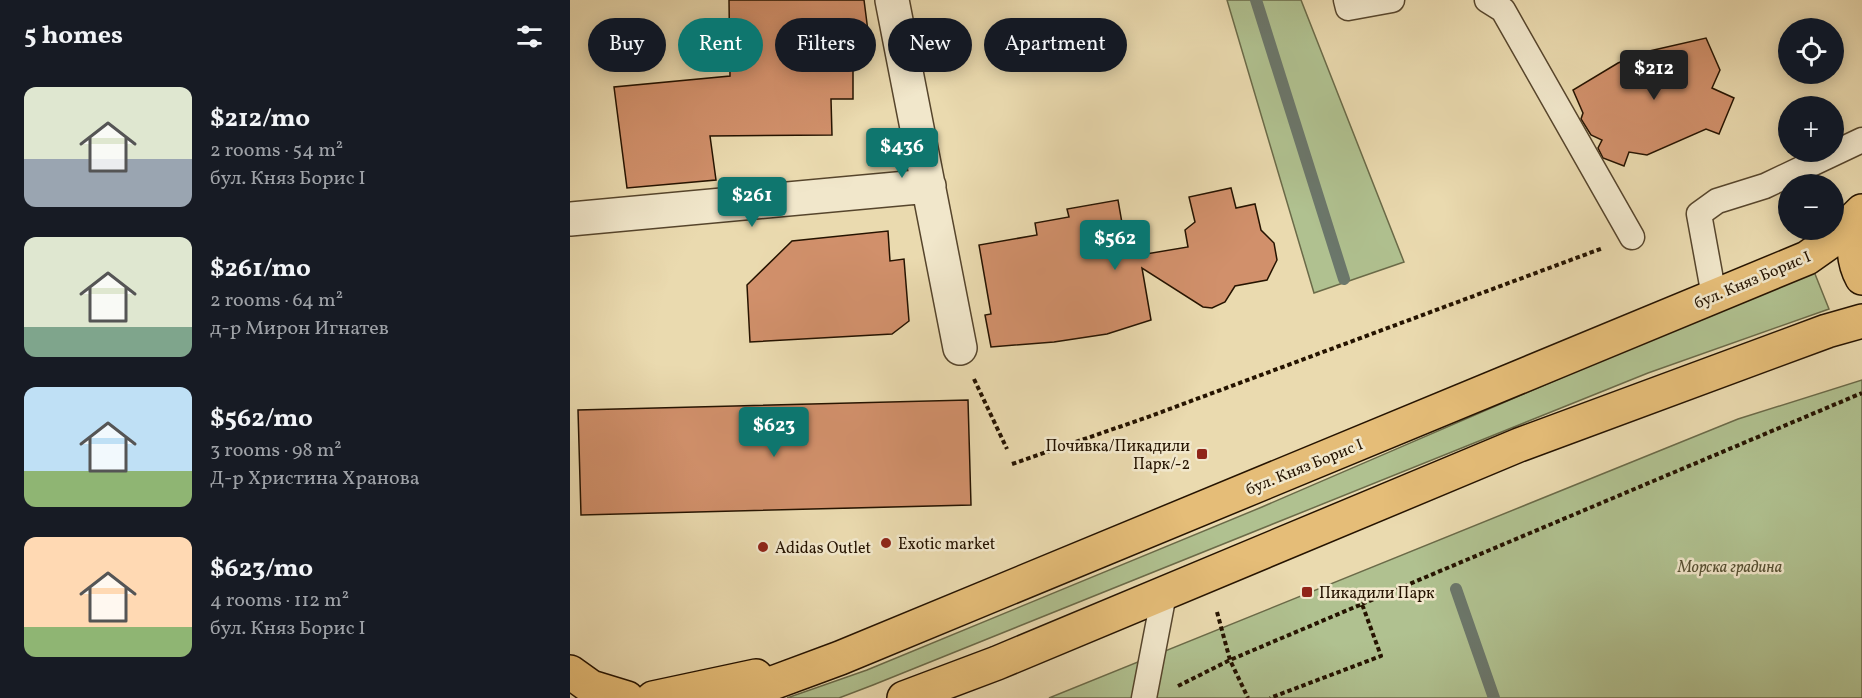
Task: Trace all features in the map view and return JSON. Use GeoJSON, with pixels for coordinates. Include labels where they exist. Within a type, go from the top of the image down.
{"type":"FeatureCollection","features":[{"type":"Feature","properties":{"kind":"highway","name":"бул. Княз Борис I"},"geometry":{"type":"LineString","coordinates":[[732,698],[840,658],[1807,258],[1834,239],[1862,211]]}},
{"type":"Feature","properties":{"kind":"highway"},"geometry":{"type":"LineString","coordinates":[[1862,211],[1855,229],[1854,250],[1862,278]]}},
{"type":"Feature","properties":{"kind":"highway"},"geometry":{"type":"LineString","coordinates":[[904,698],[1164,594],[1519,445],[1666,389],[1827,331],[1862,321]]}},
{"type":"Feature","properties":{"kind":"highway"},"geometry":{"type":"LineString","coordinates":[[653,698],[840,658]]}},
{"type":"Feature","properties":{"kind":"highway"},"geometry":{"type":"LineString","coordinates":[[570,672],[591,687],[627,698]]}},
{"type":"Feature","properties":{"kind":"street"},"geometry":{"type":"LineString","coordinates":[[892,0],[960,348]]}},
{"type":"Feature","properties":{"kind":"street"},"geometry":{"type":"LineString","coordinates":[[570,219],[929,186]]}},
{"type":"Feature","properties":{"kind":"lane"},"geometry":{"type":"LineString","coordinates":[[1346,0],[1348,8],[1392,0]]}},
{"type":"Feature","properties":{"kind":"lane"},"geometry":{"type":"LineString","coordinates":[[1487,0],[1503,10],[1632,237]]}},
{"type":"Feature","properties":{"kind":"lane"},"geometry":{"type":"LineString","coordinates":[[1714,296],[1699,214],[1717,201],[1765,186],[1862,140]]}},
{"type":"Feature","properties":{"kind":"lane"},"geometry":{"type":"LineString","coordinates":[[1144,698],[1164,594]]}},
{"type":"Feature","properties":{"kind":"path"},"geometry":{"type":"LineString","coordinates":[[1012,464],[1148,417],[1632,237]]}},
{"type":"Feature","properties":{"kind":"path"},"geometry":{"type":"LineString","coordinates":[[960,348],[1007,449]]}},
{"type":"Feature","properties":{"kind":"path"},"geometry":{"type":"LineString","coordinates":[[1173,688],[1230,660],[1862,393]]}},
{"type":"Feature","properties":{"kind":"path"},"geometry":{"type":"LineString","coordinates":[[1207,576],[1230,660],[1248,698]]}},
{"type":"Feature","properties":{"kind":"path"},"geometry":{"type":"LineString","coordinates":[[1270,698],[1381,656],[1362,604]]}},
{"type":"Feature","properties":{"kind":"green space"},"geometry":{"type":"Polygon","coordinates":[[[1227,0],[1301,0],[1404,262],[1314,293],[1227,0]]]}},
{"type":"Feature","properties":{"kind":"green space"},"geometry":{"type":"Polygon","coordinates":[[[1813,269],[1829,309],[1648,373],[839,698],[787,698],[867,670],[1262,507],[1813,269]]]}},
{"type":"Feature","properties":{"kind":"green space","name":"Морска градина"},"geometry":{"type":"Polygon","coordinates":[[[1862,380],[1862,698],[1049,698],[1738,419],[1862,380]]]}},
{"type":"Feature","properties":{"kind":"building"},"geometry":{"type":"Polygon","coordinates":[[[729,0],[864,0],[866,18],[775,18],[775,72],[853,72],[853,99],[831,99],[832,135],[710,136],[716,180],[627,188],[614,87],[730,76],[730,72],[763,72],[763,18],[729,18],[729,0]]]}},
{"type":"Feature","properties":{"kind":"building"},"geometry":{"type":"Polygon","coordinates":[[[1706,38],[1720,70],[1712,88],[1734,98],[1719,134],[1706,129],[1647,155],[1629,152],[1624,166],[1603,158],[1598,148],[1602,140],[1591,135],[1581,119],[1583,113],[1573,90],[1618,63],[1645,52],[1706,38]]]}},
{"type":"Feature","properties":{"kind":"building"},"geometry":{"type":"Polygon","coordinates":[[[1231,188],[1236,208],[1255,204],[1261,230],[1274,243],[1277,260],[1267,280],[1235,286],[1225,302],[1212,308],[1203,307],[1142,268],[1151,320],[1107,334],[1054,342],[991,347],[985,315],[991,314],[979,245],[1037,235],[1035,223],[1069,217],[1067,209],[1118,200],[1128,257],[1188,247],[1185,230],[1195,222],[1189,197],[1231,188]]]}},
{"type":"Feature","properties":{"kind":"building"},"geometry":{"type":"Polygon","coordinates":[[[888,231],[890,261],[904,259],[909,321],[892,334],[750,342],[747,285],[792,241],[888,231]]]}},
{"type":"Feature","properties":{"kind":"building"},"geometry":{"type":"Polygon","coordinates":[[[968,400],[971,505],[581,515],[578,410],[968,400]]]}},
{"type":"Feature","properties":{"kind":"waterway"},"geometry":{"type":"LineString","coordinates":[[1256,0],[1344,279]]}},
{"type":"Feature","properties":{"kind":"waterway"},"geometry":{"type":"LineString","coordinates":[[1456,589],[1494,698]]}},
{"type":"Feature","properties":{"kind":"place","name":"Почивка/Пикадили Парк/-2"},"geometry":{"type":"Point","coordinates":[1202,454]}},
{"type":"Feature","properties":{"kind":"place","name":"Exotic market"},"geometry":{"type":"Point","coordinates":[886,543]}},
{"type":"Feature","properties":{"kind":"place","name":"Adidas Outlet"},"geometry":{"type":"Point","coordinates":[763,547]}},
{"type":"Feature","properties":{"kind":"place","name":"Пикадили Парк"},"geometry":{"type":"Point","coordinates":[1307,592]}}]}
